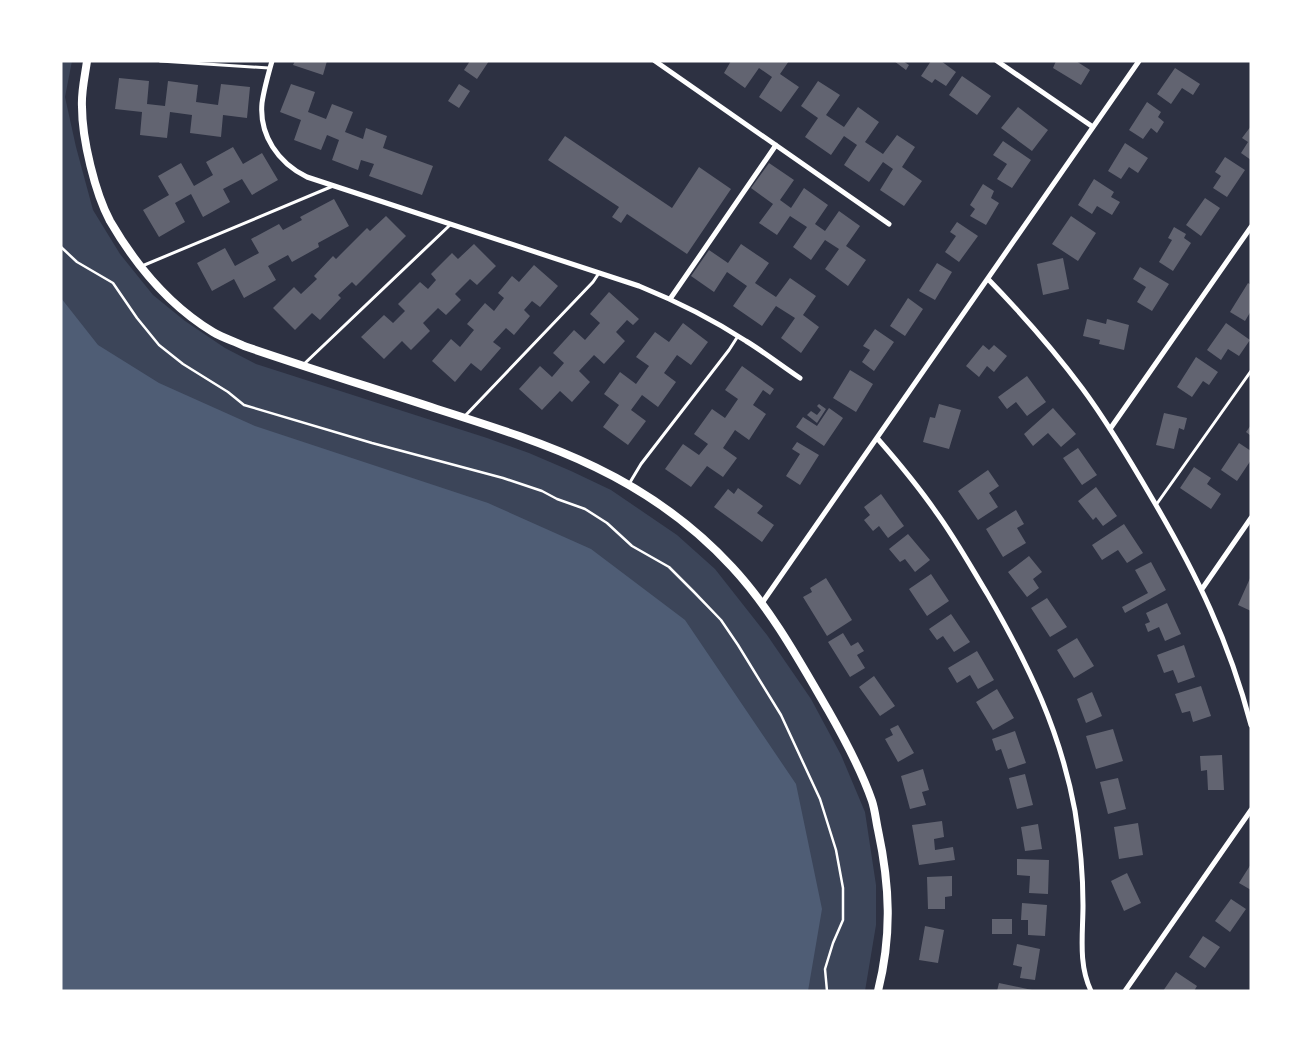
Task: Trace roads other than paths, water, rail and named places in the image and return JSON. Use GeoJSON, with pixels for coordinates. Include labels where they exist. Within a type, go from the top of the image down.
{"type":"FeatureCollection","features":[{"type":"Feature","properties":{"kind":"street"},"geometry":{"type":"LineString","coordinates":[[87,61],[82,106],[91,165],[98,191],[109,220],[141,266],[157,286],[176,303],[213,332],[244,346],[549,446],[595,466],[629,484],[666,508],[699,535],[732,567],[762,603],[800,661],[838,726],[872,801],[886,871],[889,901],[888,930],[878,991]]}},
{"type":"Feature","properties":{"kind":"street"},"geometry":{"type":"LineString","coordinates":[[272,61],[264,92],[262,111],[265,130],[272,147],[284,162],[298,173],[639,286],[708,318],[800,378]]}},
{"type":"Feature","properties":{"kind":"street"},"geometry":{"type":"LineString","coordinates":[[655,61],[889,224]]}},
{"type":"Feature","properties":{"kind":"street"},"geometry":{"type":"LineString","coordinates":[[997,61],[1093,127]]}},
{"type":"Feature","properties":{"kind":"street"},"geometry":{"type":"LineString","coordinates":[[762,603],[1139,61]]}},
{"type":"Feature","properties":{"kind":"street"},"geometry":{"type":"LineString","coordinates":[[670,299],[776,146]]}},
{"type":"Feature","properties":{"kind":"street"},"geometry":{"type":"LineString","coordinates":[[1110,428],[1251,226]]}},
{"type":"Feature","properties":{"kind":"street"},"geometry":{"type":"LineString","coordinates":[[988,279],[1050,347],[1082,388],[1110,428],[1156,505],[1202,588],[1228,651],[1251,725]]}},
{"type":"Feature","properties":{"kind":"street"},"geometry":{"type":"LineString","coordinates":[[877,438],[926,497],[962,551],[1020,651],[1048,714],[1066,772],[1075,812],[1083,904],[1081,946],[1086,980],[1091,991]]}},
{"type":"Feature","properties":{"kind":"street"},"geometry":{"type":"LineString","coordinates":[[1202,588],[1251,518]]}},
{"type":"Feature","properties":{"kind":"street"},"geometry":{"type":"LineString","coordinates":[[1125,991],[1251,810]]}},
{"type":"Feature","properties":{"kind":"lane"},"geometry":{"type":"LineString","coordinates":[[160,61],[270,68]]}},
{"type":"Feature","properties":{"kind":"lane"},"geometry":{"type":"LineString","coordinates":[[141,266],[333,186]]}},
{"type":"Feature","properties":{"kind":"lane"},"geometry":{"type":"LineString","coordinates":[[302,366],[451,224]]}},
{"type":"Feature","properties":{"kind":"lane"},"geometry":{"type":"LineString","coordinates":[[464,417],[593,282],[599,273]]}},
{"type":"Feature","properties":{"kind":"lane"},"geometry":{"type":"LineString","coordinates":[[629,484],[641,464],[738,336]]}},
{"type":"Feature","properties":{"kind":"lane"},"geometry":{"type":"LineString","coordinates":[[1156,505],[1251,371]]}}]}
